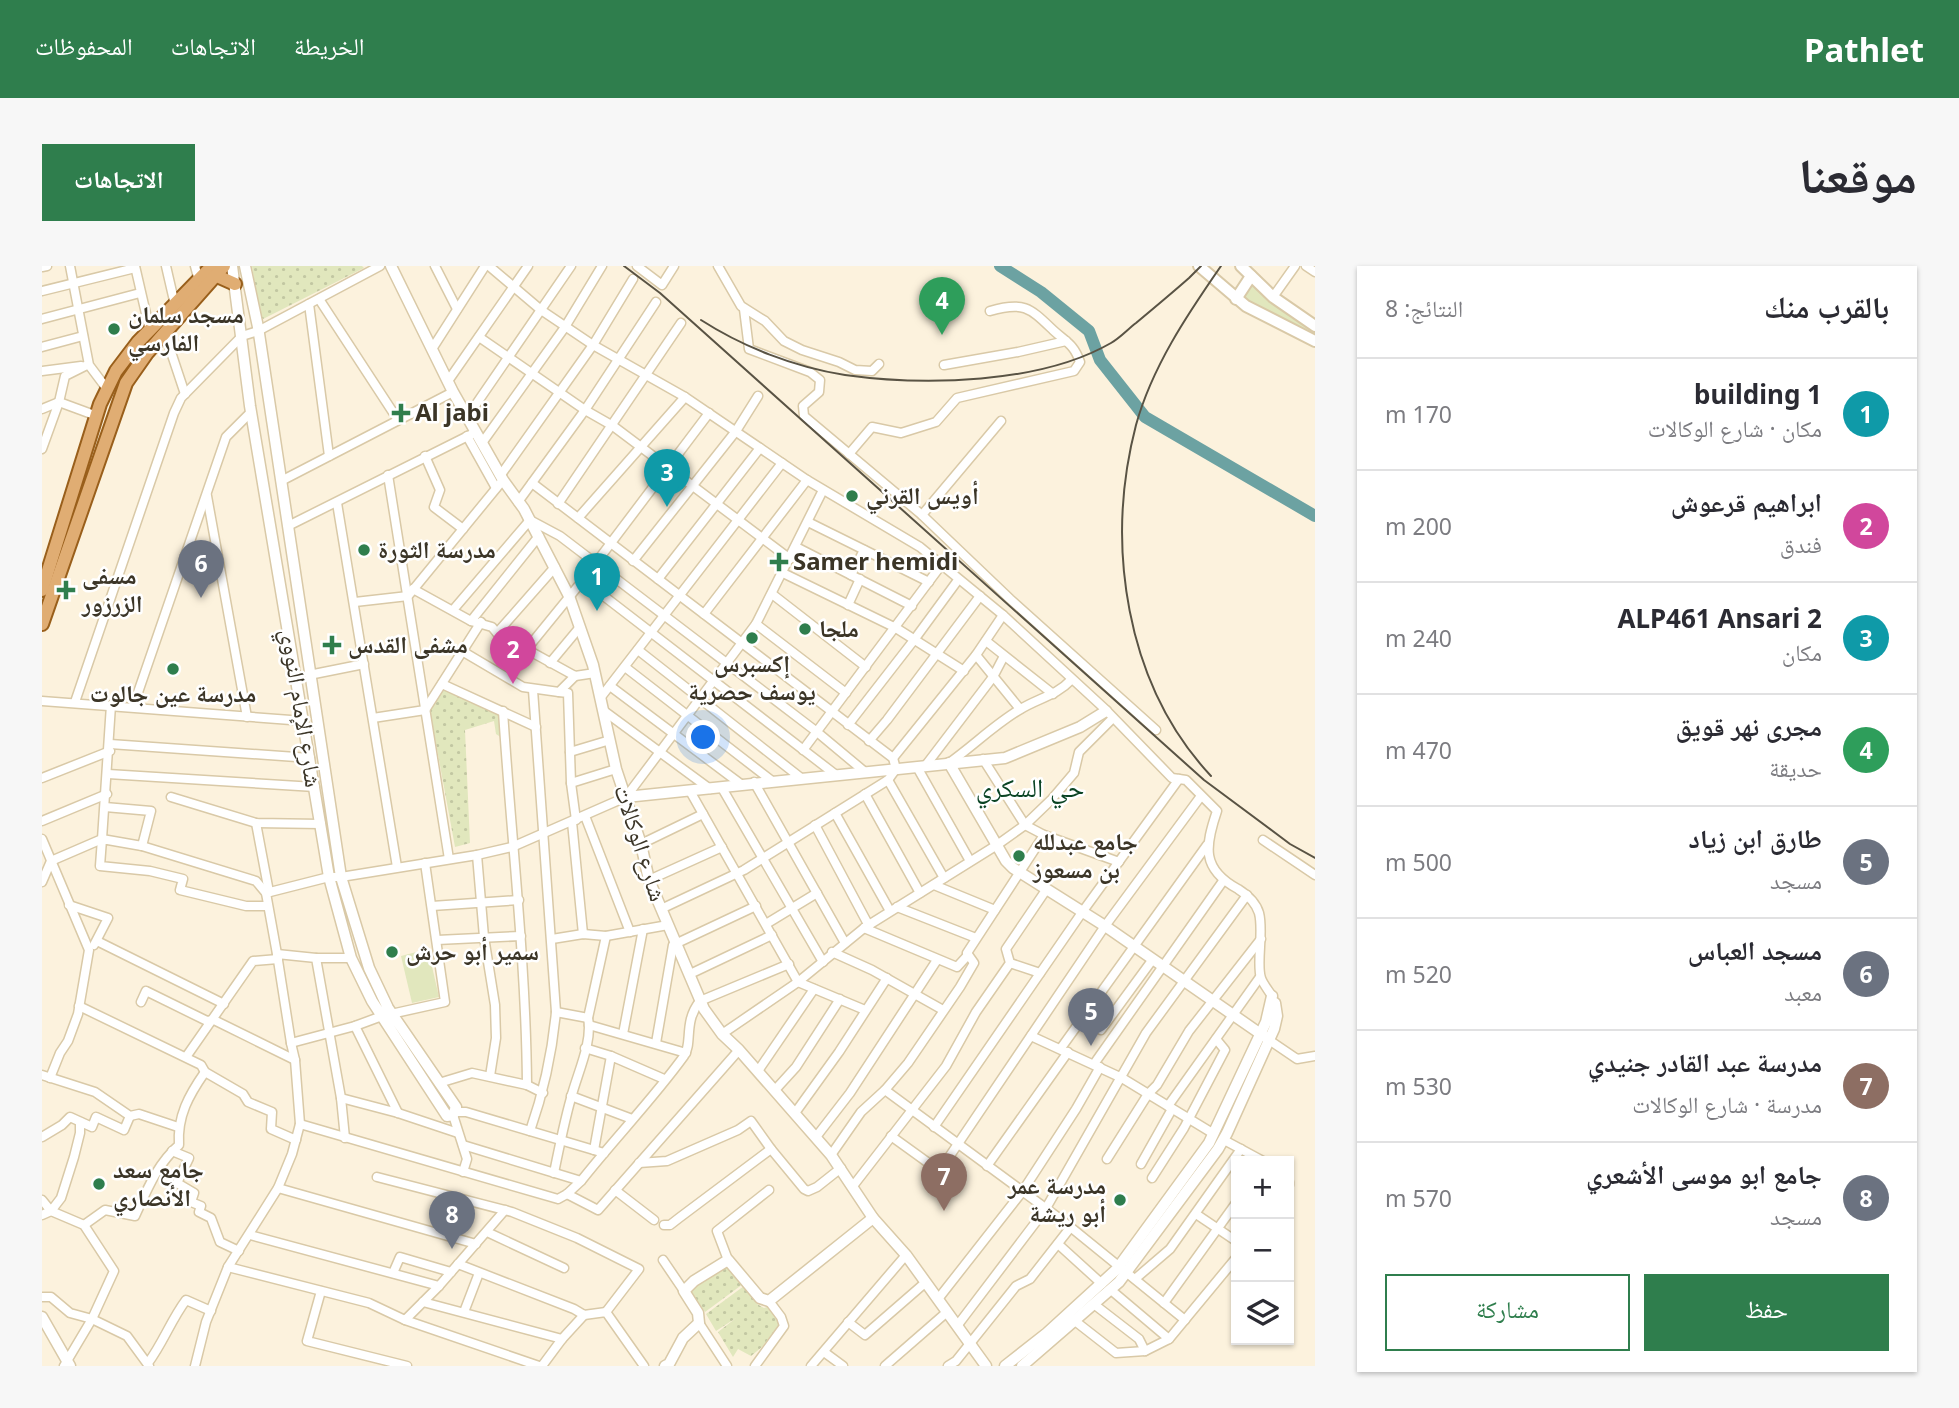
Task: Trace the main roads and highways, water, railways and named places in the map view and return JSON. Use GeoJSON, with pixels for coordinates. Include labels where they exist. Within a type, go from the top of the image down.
{"type":"FeatureCollection","features":[{"type":"Feature","properties":{"kind":"main road"},"geometry":{"type":"LineString","coordinates":[[1199,266],[1236,299],[1315,341]]}},
{"type":"Feature","properties":{"kind":"main road"},"geometry":{"type":"LineString","coordinates":[[1241,266],[1273,297],[1315,326]]}},
{"type":"Feature","properties":{"kind":"main road"},"geometry":{"type":"LineString","coordinates":[[42,590],[46,566],[97,416],[116,371],[150,331],[199,281],[217,269]]}},
{"type":"Feature","properties":{"kind":"main road"},"geometry":{"type":"LineString","coordinates":[[217,269],[235,284]]}},
{"type":"Feature","properties":{"kind":"main road"},"geometry":{"type":"LineString","coordinates":[[42,624],[126,383],[147,353],[217,269]]}},
{"type":"Feature","properties":{"kind":"main road"},"geometry":{"type":"LineString","coordinates":[[1236,299],[1251,276]]}},
{"type":"Feature","properties":{"kind":"waterway"},"geometry":{"type":"LineString","coordinates":[[1000,266],[1041,292],[1089,331],[1100,360],[1145,417],[1315,516]]}},
{"type":"Feature","properties":{"kind":"railway"},"geometry":{"type":"LineString","coordinates":[[624,266],[660,293],[1204,780],[1290,844],[1315,858]]}},
{"type":"Feature","properties":{"kind":"railway"},"geometry":{"type":"LineString","coordinates":[[701,320],[770,355],[845,375],[945,381],[981,378],[1051,367],[1082,357],[1111,343],[1201,266]]}},
{"type":"Feature","properties":{"kind":"railway"},"geometry":{"type":"LineString","coordinates":[[1211,776],[1182,739],[1159,699],[1141,656],[1130,611],[1123,564],[1123,517],[1127,470],[1136,425],[1151,383],[1172,342],[1221,266]]}},
{"type":"Feature","properties":{"kind":"place","name":"مسجد سلمان الفارسي"},"geometry":{"type":"Point","coordinates":[114,329]}},
{"type":"Feature","properties":{"kind":"place","name":"مجرى نهر قويق"},"geometry":{"type":"Point","coordinates":[942,335]}},
{"type":"Feature","properties":{"kind":"place","name":"Al jabi"},"geometry":{"type":"Point","coordinates":[401,413]}},
{"type":"Feature","properties":{"kind":"place","name":"أويس القرني"},"geometry":{"type":"Point","coordinates":[852,496]}},
{"type":"Feature","properties":{"kind":"place","name":"ALP461 Ansari 2"},"geometry":{"type":"Point","coordinates":[667,507]}},
{"type":"Feature","properties":{"kind":"place","name":"مدرسة الثورة"},"geometry":{"type":"Point","coordinates":[364,550]}},
{"type":"Feature","properties":{"kind":"place","name":"Samer hemidi"},"geometry":{"type":"Point","coordinates":[779,562]}},
{"type":"Feature","properties":{"kind":"place","name":"مسفى الزرزور"},"geometry":{"type":"Point","coordinates":[66,590]}},
{"type":"Feature","properties":{"kind":"place","name":"مسجد العباس"},"geometry":{"type":"Point","coordinates":[201,598]}},
{"type":"Feature","properties":{"kind":"place","name":"building 1"},"geometry":{"type":"Point","coordinates":[597,611]}},
{"type":"Feature","properties":{"kind":"place","name":"ملجا"},"geometry":{"type":"Point","coordinates":[805,629]}},
{"type":"Feature","properties":{"kind":"place","name":"إكسبرس يوسف حصرية"},"geometry":{"type":"Point","coordinates":[752,638]}},
{"type":"Feature","properties":{"kind":"place","name":"مشفى القدس"},"geometry":{"type":"Point","coordinates":[332,645]}},
{"type":"Feature","properties":{"kind":"place","name":"مدرسة عين جالوت"},"geometry":{"type":"Point","coordinates":[173,669]}},
{"type":"Feature","properties":{"kind":"place","name":"ابراهيم قرعوش"},"geometry":{"type":"Point","coordinates":[513,684]}},
{"type":"Feature","properties":{"kind":"place","name":"جامع عبدلله بن مسعوز"},"geometry":{"type":"Point","coordinates":[1019,856]}},
{"type":"Feature","properties":{"kind":"place","name":"سمير أبو حرش"},"geometry":{"type":"Point","coordinates":[392,952]}},
{"type":"Feature","properties":{"kind":"place","name":"طارق ابن زياد"},"geometry":{"type":"Point","coordinates":[1091,1046]}},
{"type":"Feature","properties":{"kind":"place","name":"جامع سعد الأنصاري"},"geometry":{"type":"Point","coordinates":[99,1184]}},
{"type":"Feature","properties":{"kind":"place","name":"مدرسة عمر أبو ريشة"},"geometry":{"type":"Point","coordinates":[1120,1200]}},
{"type":"Feature","properties":{"kind":"place","name":"مدرسة عبد القادر جنيدي"},"geometry":{"type":"Point","coordinates":[944,1211]}},
{"type":"Feature","properties":{"kind":"place","name":"جامع ابو موسى الأشعري"},"geometry":{"type":"Point","coordinates":[452,1249]}},
{"type":"Feature","properties":{"kind":"district","name":"حي السكري"},"geometry":{"type":"Point","coordinates":[1030,788]}}]}
